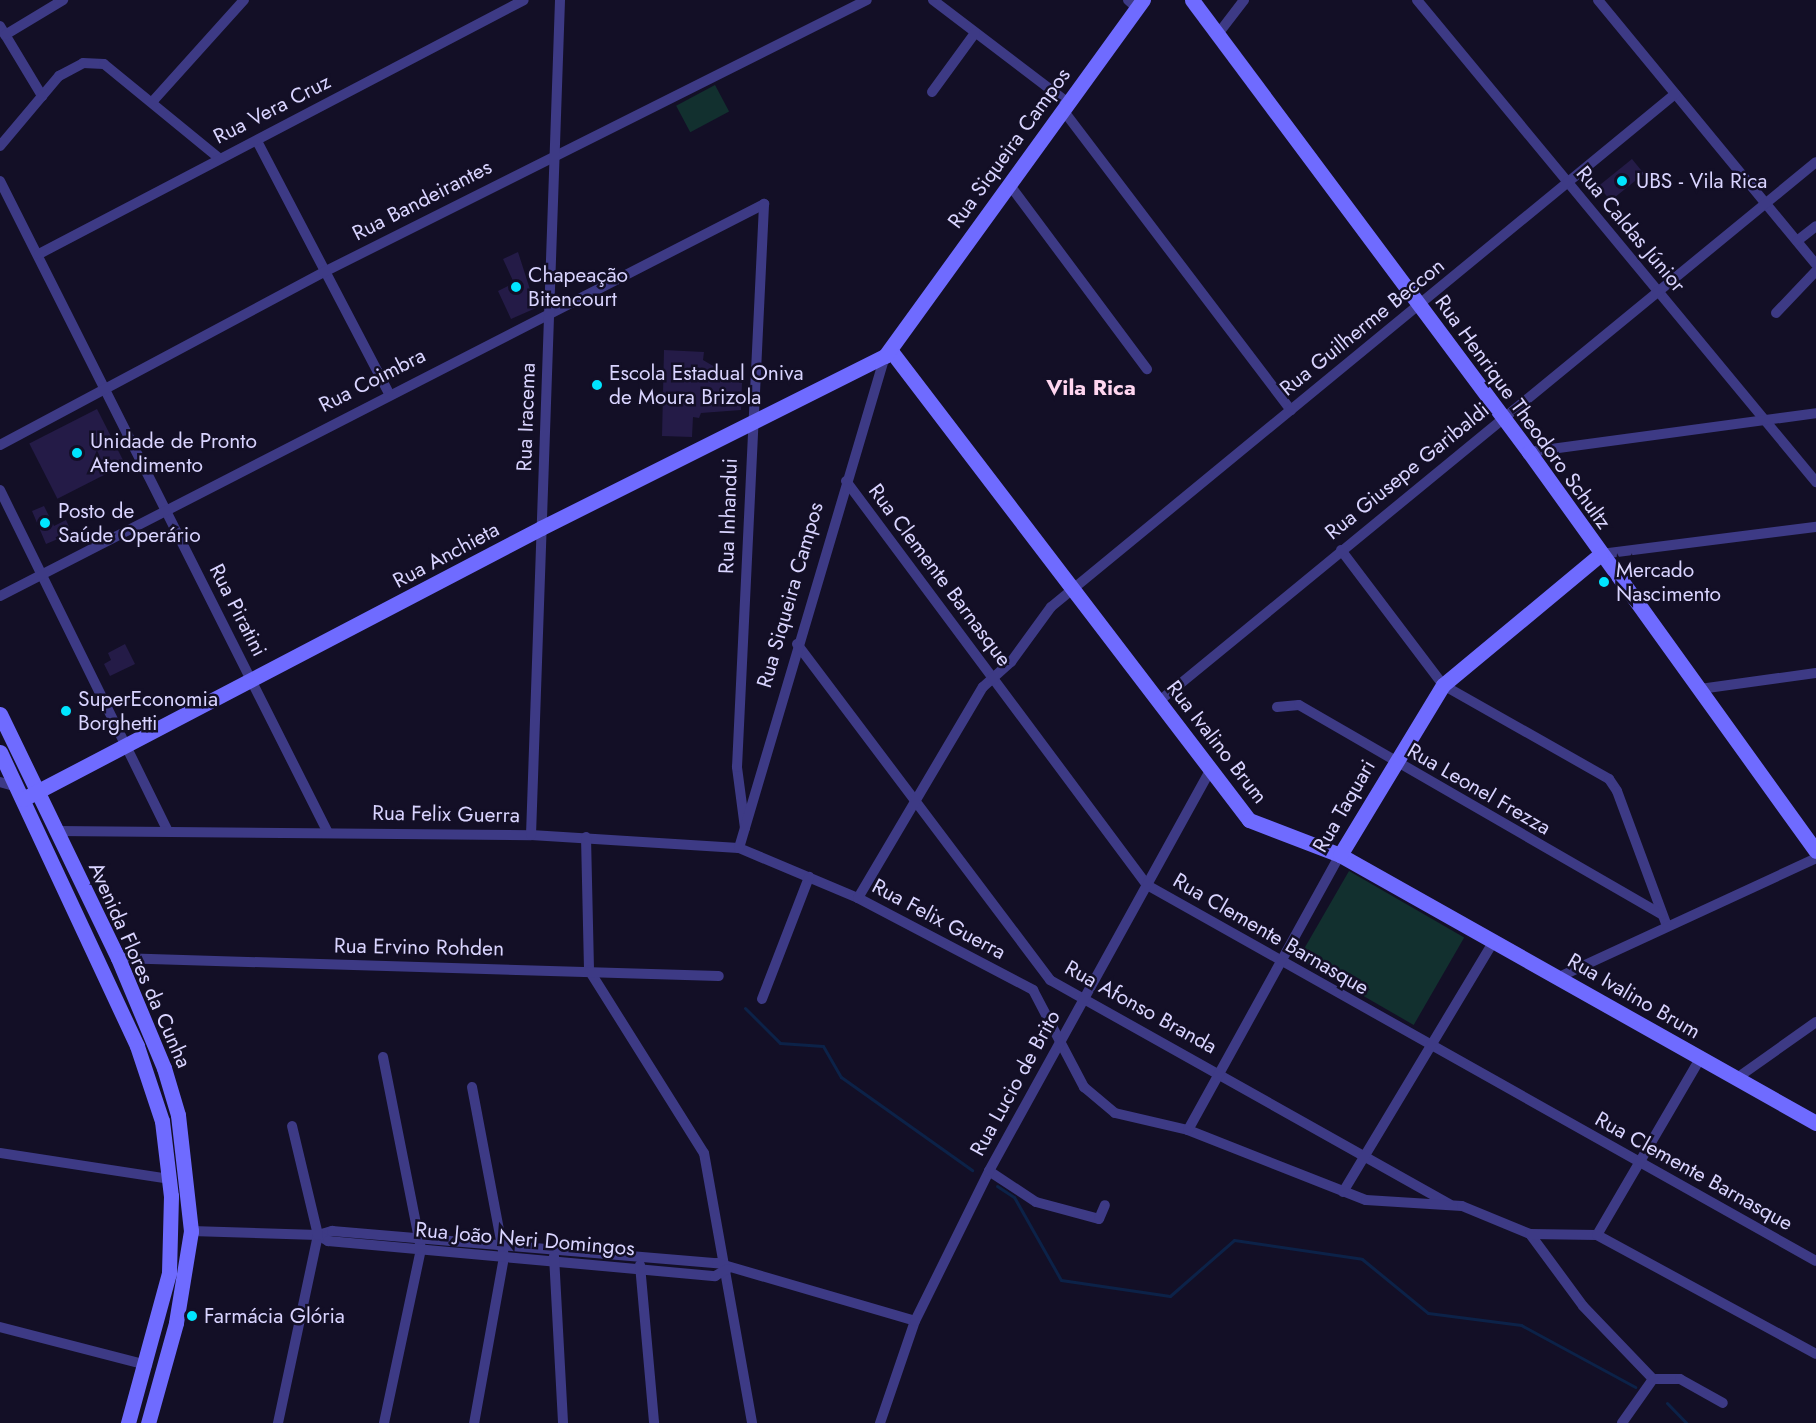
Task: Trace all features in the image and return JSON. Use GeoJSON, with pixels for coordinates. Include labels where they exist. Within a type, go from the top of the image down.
{"type":"FeatureCollection","features":[{"type":"Feature","properties":{"kind":"main road","name":"Rua Henrique Theodoro Schultz"},"geometry":{"type":"LineString","coordinates":[[1192,0],[1529,452],[1600,554],[1816,851]]}},
{"type":"Feature","properties":{"kind":"main road","name":"Rua Siqueira Campos"},"geometry":{"type":"LineString","coordinates":[[888,353],[1066,106],[1136,3]]}},
{"type":"Feature","properties":{"kind":"main road","name":"Rua Anchieta"},"geometry":{"type":"LineString","coordinates":[[20,793],[38,792],[541,528],[888,353]]}},
{"type":"Feature","properties":{"kind":"main road","name":"Rua Ivalino Brum"},"geometry":{"type":"LineString","coordinates":[[888,353],[1072,588],[1209,772],[1249,820],[1340,855],[1816,1123]]}},
{"type":"Feature","properties":{"kind":"main road","name":"Rua Taquari"},"geometry":{"type":"LineString","coordinates":[[1340,855],[1393,762],[1443,685],[1600,554]]}},
{"type":"Feature","properties":{"kind":"main road","name":"Avenida Flores da Cunha"},"geometry":{"type":"LineString","coordinates":[[0,714],[118,958],[172,1092],[189,1201],[191,1231],[176,1323],[148,1423]]}},
{"type":"Feature","properties":{"kind":"main road","name":"Avenida Flores da Cunha"},"geometry":{"type":"LineString","coordinates":[[0,752],[147,1073],[162,1121],[171,1196],[169,1273],[147,1365],[128,1423]]}},
{"type":"Feature","properties":{"kind":"main road"},"geometry":{"type":"LineString","coordinates":[[169,1179],[183,1180],[189,1201]]}},
{"type":"Feature","properties":{"kind":"main road"},"geometry":{"type":"LineString","coordinates":[[171,1196],[180,1228],[191,1231]]}},
{"type":"Feature","properties":{"kind":"street"},"geometry":{"type":"LineString","coordinates":[[42,96],[3,31],[63,0]]}},
{"type":"Feature","properties":{"kind":"street"},"geometry":{"type":"LineString","coordinates":[[153,101],[244,0]]}},
{"type":"Feature","properties":{"kind":"street","name":"Rua Vera Cruz"},"geometry":{"type":"LineString","coordinates":[[39,254],[524,0]]}},
{"type":"Feature","properties":{"kind":"street","name":"Rua Iracema"},"geometry":{"type":"LineString","coordinates":[[531,835],[560,0]]}},
{"type":"Feature","properties":{"kind":"street","name":"Rua Bandeirantes"},"geometry":{"type":"LineString","coordinates":[[0,445],[324,272],[867,0]]}},
{"type":"Feature","properties":{"kind":"street"},"geometry":{"type":"LineString","coordinates":[[933,0],[1066,106],[1291,410]]}},
{"type":"Feature","properties":{"kind":"street"},"geometry":{"type":"LineString","coordinates":[[1218,34],[1244,0]]}},
{"type":"Feature","properties":{"kind":"street","name":"Rua Caldas Júnior"},"geometry":{"type":"LineString","coordinates":[[1417,0],[1566,183],[1816,482]]}},
{"type":"Feature","properties":{"kind":"street"},"geometry":{"type":"LineString","coordinates":[[1598,0],[1816,264]]}},
{"type":"Feature","properties":{"kind":"street"},"geometry":{"type":"LineString","coordinates":[[932,93],[975,33]]}},
{"type":"Feature","properties":{"kind":"street"},"geometry":{"type":"LineString","coordinates":[[0,146],[59,76],[83,63],[104,64],[153,101],[219,158]]}},
{"type":"Feature","properties":{"kind":"street","name":"Rua Guilherme Beccon"},"geometry":{"type":"LineString","coordinates":[[858,898],[983,687],[1011,662],[1051,607],[1420,306],[1675,94]]}},
{"type":"Feature","properties":{"kind":"street"},"geometry":{"type":"LineString","coordinates":[[257,141],[324,272],[390,393]]}},
{"type":"Feature","properties":{"kind":"street","name":"Rua Giusepe Garibaldi"},"geometry":{"type":"LineString","coordinates":[[1158,702],[1657,290],[1816,162]]}},
{"type":"Feature","properties":{"kind":"street","name":"Rua Piratini"},"geometry":{"type":"LineString","coordinates":[[0,181],[39,254],[104,389],[327,831]]}},
{"type":"Feature","properties":{"kind":"street"},"geometry":{"type":"LineString","coordinates":[[1009,184],[1147,369]]}},
{"type":"Feature","properties":{"kind":"street","name":"Rua Coimbra"},"geometry":{"type":"LineString","coordinates":[[0,596],[164,508],[764,204]]}},
{"type":"Feature","properties":{"kind":"street","name":"Rua Inhandui"},"geometry":{"type":"LineString","coordinates":[[745,828],[737,767],[751,424],[764,204]]}},
{"type":"Feature","properties":{"kind":"street"},"geometry":{"type":"LineString","coordinates":[[1797,241],[1816,226]]}},
{"type":"Feature","properties":{"kind":"street"},"geometry":{"type":"LineString","coordinates":[[1776,313],[1816,271]]}},
{"type":"Feature","properties":{"kind":"street","name":"Rua Siqueira Campos"},"geometry":{"type":"LineString","coordinates":[[739,848],[846,481],[888,353]]}},
{"type":"Feature","properties":{"kind":"street"},"geometry":{"type":"LineString","coordinates":[[1529,452],[1816,413]]}},
{"type":"Feature","properties":{"kind":"street","name":"Rua Clemente Barnasque"},"geometry":{"type":"LineString","coordinates":[[846,481],[1147,885],[1281,964],[1816,1261]]}},
{"type":"Feature","properties":{"kind":"street"},"geometry":{"type":"LineString","coordinates":[[0,490],[168,831]]}},
{"type":"Feature","properties":{"kind":"street"},"geometry":{"type":"LineString","coordinates":[[1600,554],[1816,526]]}},
{"type":"Feature","properties":{"kind":"street"},"geometry":{"type":"LineString","coordinates":[[1341,550],[1443,685],[1609,779],[1667,926]]}},
{"type":"Feature","properties":{"kind":"street","name":"Rua Afonso Branda"},"geometry":{"type":"LineString","coordinates":[[798,644],[915,804],[1050,980],[1219,1072],[1364,1158],[1452,1206]]}},
{"type":"Feature","properties":{"kind":"street"},"geometry":{"type":"LineString","coordinates":[[1700,689],[1816,673]]}},
{"type":"Feature","properties":{"kind":"street","name":"Rua Leonel Frezza"},"geometry":{"type":"LineString","coordinates":[[1277,707],[1299,705],[1393,762],[1661,914]]}},
{"type":"Feature","properties":{"kind":"street","name":"Rua Lucio de Brito"},"geometry":{"type":"LineString","coordinates":[[880,1423],[915,1321],[989,1171],[1209,772]]}},
{"type":"Feature","properties":{"kind":"street"},"geometry":{"type":"LineString","coordinates":[[0,782],[20,793]]}},
{"type":"Feature","properties":{"kind":"street","name":"Rua Felix Guerra"},"geometry":{"type":"LineString","coordinates":[[56,831],[327,831],[531,835],[739,848],[858,898],[1033,990],[1059,1045],[1084,1087],[1115,1113],[1188,1130],[1343,1192],[1390,1203],[1452,1206],[1476,1210],[1530,1234],[1583,1306],[1653,1379]]}},
{"type":"Feature","properties":{"kind":"street"},"geometry":{"type":"LineString","coordinates":[[586,837],[589,970],[704,1153],[727,1269],[752,1423]]}},
{"type":"Feature","properties":{"kind":"street","name":"Rua Taquari"},"geometry":{"type":"LineString","coordinates":[[1188,1130],[1340,855]]}},
{"type":"Feature","properties":{"kind":"street"},"geometry":{"type":"LineString","coordinates":[[1559,977],[1816,858]]}},
{"type":"Feature","properties":{"kind":"street"},"geometry":{"type":"LineString","coordinates":[[762,999],[809,877]]}},
{"type":"Feature","properties":{"kind":"street"},"geometry":{"type":"LineString","coordinates":[[1343,1192],[1493,942]]}},
{"type":"Feature","properties":{"kind":"street","name":"Rua Ervino Rohden"},"geometry":{"type":"LineString","coordinates":[[118,958],[589,970],[719,976]]}},
{"type":"Feature","properties":{"kind":"street"},"geometry":{"type":"LineString","coordinates":[[1737,1078],[1816,1022]]}},
{"type":"Feature","properties":{"kind":"street"},"geometry":{"type":"LineString","coordinates":[[383,1057],[421,1244],[384,1423]]}},
{"type":"Feature","properties":{"kind":"street"},"geometry":{"type":"LineString","coordinates":[[1597,1235],[1641,1165],[1700,1059]]}},
{"type":"Feature","properties":{"kind":"street"},"geometry":{"type":"LineString","coordinates":[[472,1087],[503,1251],[474,1423]]}},
{"type":"Feature","properties":{"kind":"street"},"geometry":{"type":"LineString","coordinates":[[278,1423],[318,1236],[292,1126]]}},
{"type":"Feature","properties":{"kind":"street"},"geometry":{"type":"LineString","coordinates":[[0,1153],[169,1179]]}},
{"type":"Feature","properties":{"kind":"street"},"geometry":{"type":"LineString","coordinates":[[989,1171],[1036,1202],[1099,1219],[1106,1205]]}},
{"type":"Feature","properties":{"kind":"street","name":"Rua João Neri Domingos"},"geometry":{"type":"LineString","coordinates":[[191,1231],[318,1236],[332,1231],[421,1244],[554,1256],[641,1269],[715,1276],[727,1269]]}},
{"type":"Feature","properties":{"kind":"street"},"geometry":{"type":"LineString","coordinates":[[1530,1234],[1597,1235],[1816,1354]]}},
{"type":"Feature","properties":{"kind":"street"},"geometry":{"type":"LineString","coordinates":[[554,1256],[563,1423]]}},
{"type":"Feature","properties":{"kind":"street","name":"Rua João Neri Domingos"},"geometry":{"type":"LineString","coordinates":[[554,1256],[640,1257],[717,1263],[727,1269],[915,1321]]}},
{"type":"Feature","properties":{"kind":"street"},"geometry":{"type":"LineString","coordinates":[[640,1257],[654,1423]]}},
{"type":"Feature","properties":{"kind":"street"},"geometry":{"type":"LineString","coordinates":[[0,1327],[147,1365]]}},
{"type":"Feature","properties":{"kind":"street"},"geometry":{"type":"LineString","coordinates":[[1627,1421],[1653,1379],[1680,1379],[1723,1403]]}},
{"type":"Feature","properties":{"kind":"green space"},"geometry":{"type":"Polygon","coordinates":[[[715,85],[729,111],[690,132],[676,106],[715,85]]]}},
{"type":"Feature","properties":{"kind":"green space"},"geometry":{"type":"Polygon","coordinates":[[[1349,871],[1464,937],[1414,1025],[1298,958],[1349,871]]]}},
{"type":"Feature","properties":{"kind":"building","name":"UBS - Vila Rica"},"geometry":{"type":"Polygon","coordinates":[[[1632,159],[1644,174],[1611,201],[1599,186],[1632,159]]]}},
{"type":"Feature","properties":{"kind":"building","name":"Chapeação Bitencourt"},"geometry":{"type":"Polygon","coordinates":[[[518,252],[536,308],[511,319],[498,291],[514,283],[503,259],[518,252]]]}},
{"type":"Feature","properties":{"kind":"building"},"geometry":{"type":"Polygon","coordinates":[[[664,350],[704,352],[703,360],[742,383],[741,410],[701,413],[699,418],[693,417],[692,437],[662,436],[664,350]]]}},
{"type":"Feature","properties":{"kind":"building","name":"Unidade de Pronto Atendimento"},"geometry":{"type":"Polygon","coordinates":[[[97,409],[125,464],[57,499],[29,444],[97,409]]]}},
{"type":"Feature","properties":{"kind":"building","name":"Posto de Saúde Operário"},"geometry":{"type":"Polygon","coordinates":[[[44,506],[54,526],[66,520],[72,533],[46,544],[32,511],[44,506]]]}},
{"type":"Feature","properties":{"kind":"building"},"geometry":{"type":"Polygon","coordinates":[[[125,644],[135,664],[110,676],[104,664],[111,660],[108,653],[125,644]]]}},
{"type":"Feature","properties":{"kind":"waterway"},"geometry":{"type":"LineString","coordinates":[[745,1008],[780,1043],[823,1046],[841,1077],[972,1170]]}},
{"type":"Feature","properties":{"kind":"waterway"},"geometry":{"type":"LineString","coordinates":[[997,1186],[1014,1197],[1061,1280],[1170,1296],[1234,1240],[1362,1259],[1428,1313],[1521,1325],[1635,1387]]}},
{"type":"Feature","properties":{"kind":"waterway"},"geometry":{"type":"LineString","coordinates":[[1667,1403],[1686,1423]]}},
{"type":"Feature","properties":{"kind":"place","name":"UBS - Vila Rica"},"geometry":{"type":"Point","coordinates":[1622,181]}},
{"type":"Feature","properties":{"kind":"place","name":"Chapeação Bitencourt"},"geometry":{"type":"Point","coordinates":[516,287]}},
{"type":"Feature","properties":{"kind":"place","name":"Escola Estadual Oniva de Moura Brizola"},"geometry":{"type":"Point","coordinates":[597,385]}},
{"type":"Feature","properties":{"kind":"place","name":"Unidade de Pronto Atendimento"},"geometry":{"type":"Point","coordinates":[77,453]}},
{"type":"Feature","properties":{"kind":"place","name":"Posto de Saúde Operário"},"geometry":{"type":"Point","coordinates":[45,523]}},
{"type":"Feature","properties":{"kind":"place","name":"Mercado Nascimento"},"geometry":{"type":"Point","coordinates":[1604,582]}},
{"type":"Feature","properties":{"kind":"place","name":"SuperEconomia Borghetti"},"geometry":{"type":"Point","coordinates":[66,711]}},
{"type":"Feature","properties":{"kind":"place","name":"Farmácia Glória"},"geometry":{"type":"Point","coordinates":[192,1316]}},
{"type":"Feature","properties":{"kind":"district","name":"Vila Rica"},"geometry":{"type":"Point","coordinates":[1091,388]}}]}
